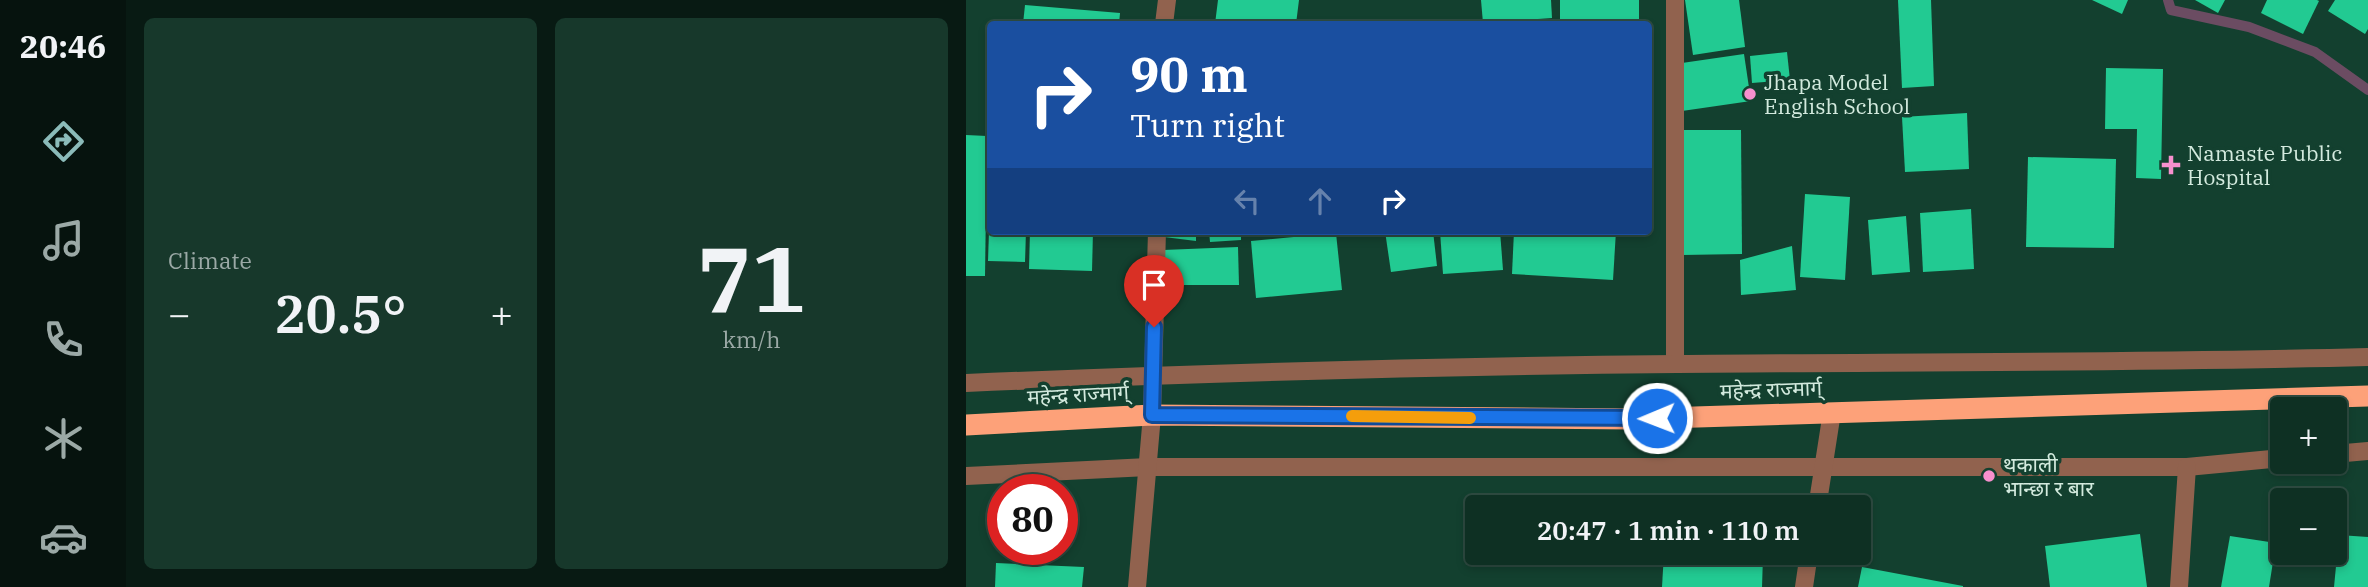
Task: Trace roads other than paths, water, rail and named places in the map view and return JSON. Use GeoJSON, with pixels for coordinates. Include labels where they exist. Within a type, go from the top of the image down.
{"type":"FeatureCollection","features":[{"type":"Feature","properties":{"kind":"highway","name":"महेन्द्र राज्मार्ग्"},"geometry":{"type":"LineString","coordinates":[[966,425],[1152,415],[1632,419],[2368,396]]}},
{"type":"Feature","properties":{"kind":"street"},"geometry":{"type":"LineString","coordinates":[[1164,21],[1167,0]]}},
{"type":"Feature","properties":{"kind":"street"},"geometry":{"type":"LineString","coordinates":[[1675,0],[1675,364]]}},
{"type":"Feature","properties":{"kind":"street"},"geometry":{"type":"LineString","coordinates":[[1137,587],[1152,415],[1157,235]]}},
{"type":"Feature","properties":{"kind":"street"},"geometry":{"type":"LineString","coordinates":[[966,383],[1153,375],[1675,364],[2087,364],[2368,357]]}},
{"type":"Feature","properties":{"kind":"street"},"geometry":{"type":"LineString","coordinates":[[1818,495],[1832,412]]}},
{"type":"Feature","properties":{"kind":"street"},"geometry":{"type":"LineString","coordinates":[[2347,453],[2368,451]]}},
{"type":"Feature","properties":{"kind":"street"},"geometry":{"type":"LineString","coordinates":[[966,476],[1148,467],[2187,467],[2270,459]]}},
{"type":"Feature","properties":{"kind":"street"},"geometry":{"type":"LineString","coordinates":[[2179,587],[2187,467]]}},
{"type":"Feature","properties":{"kind":"street"},"geometry":{"type":"LineString","coordinates":[[1804,587],[1807,565]]}},
{"type":"Feature","properties":{"kind":"waterway"},"geometry":{"type":"LineString","coordinates":[[2168,0],[2171,10],[2249,27],[2315,52],[2368,90]]}},
{"type":"Feature","properties":{"kind":"place","name":"Jhapa Model English School"},"geometry":{"type":"Point","coordinates":[1750,94]}},
{"type":"Feature","properties":{"kind":"place","name":"Namaste Public Hospital"},"geometry":{"type":"Point","coordinates":[2171,165]}},
{"type":"Feature","properties":{"kind":"place","name":"थकाली भान्छा र बार"},"geometry":{"type":"Point","coordinates":[1989,476]}}]}
